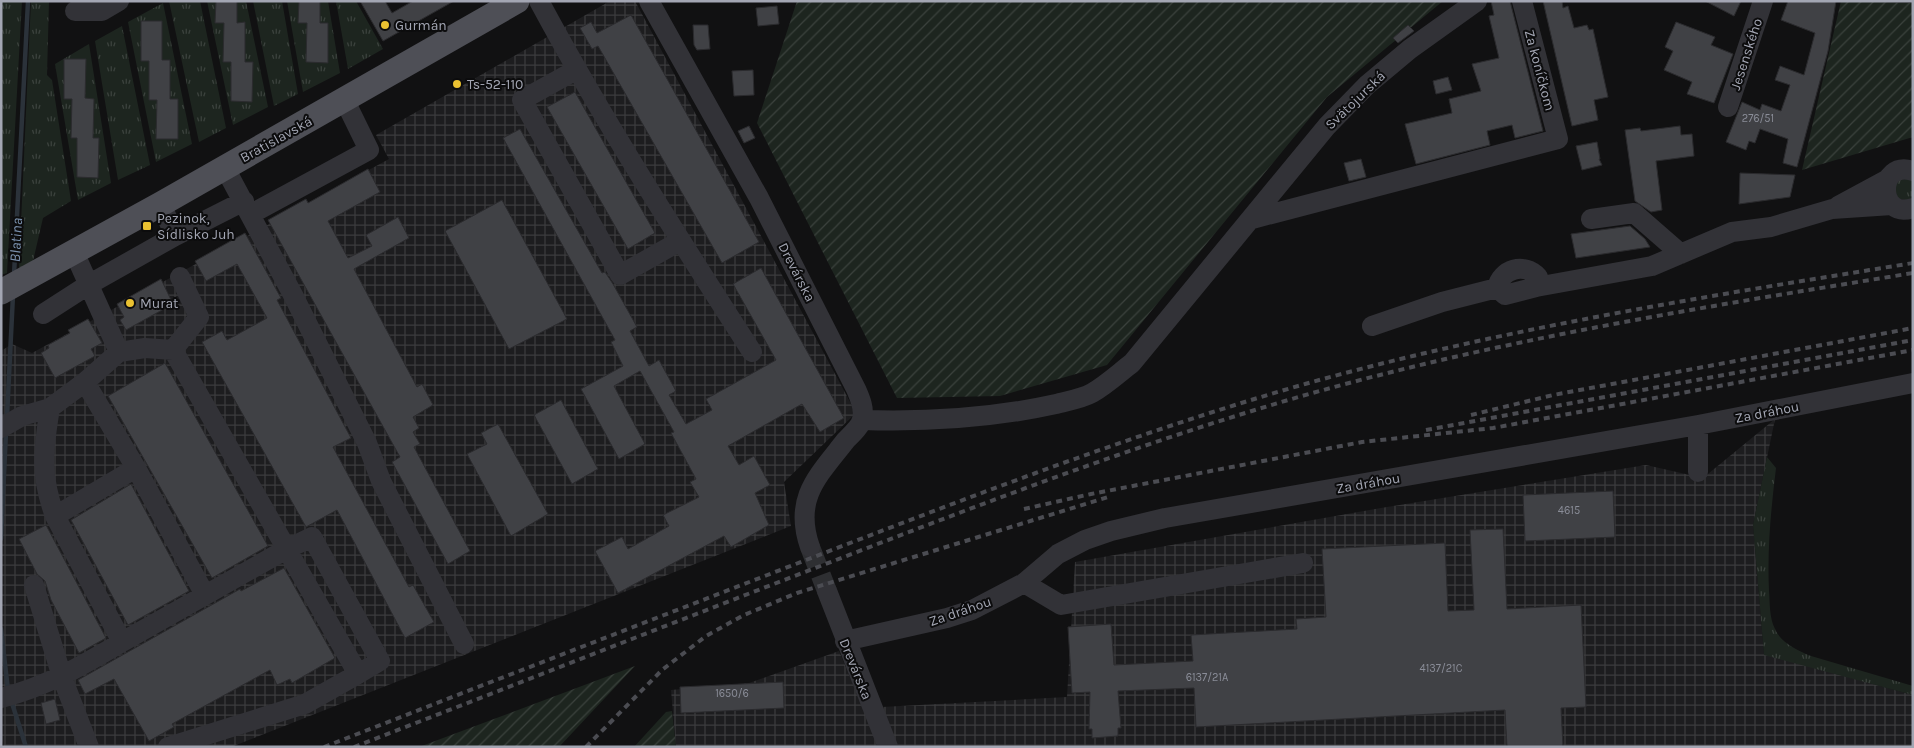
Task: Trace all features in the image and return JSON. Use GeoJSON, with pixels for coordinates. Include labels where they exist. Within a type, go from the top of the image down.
{"type":"FeatureCollection","features":[{"type":"Feature","properties":{"kind":"main road","name":"Bratislavská"},"geometry":{"type":"LineString","coordinates":[[1,292],[345,101],[517,1]]}},
{"type":"Feature","properties":{"kind":"street"},"geometry":{"type":"LineString","coordinates":[[75,11],[102,11],[119,1]]}},
{"type":"Feature","properties":{"kind":"street"},"geometry":{"type":"LineString","coordinates":[[539,1],[576,70],[680,241],[752,352]]}},
{"type":"Feature","properties":{"kind":"street","name":"Drevárska"},"geometry":{"type":"LineString","coordinates":[[649,1],[768,215],[856,389],[862,405],[862,420]]}},
{"type":"Feature","properties":{"kind":"street","name":"Svätojurská"},"geometry":{"type":"LineString","coordinates":[[862,420],[935,419],[1019,412],[1091,394],[1132,363],[1252,220],[1327,126],[1367,85],[1410,49],[1477,1]]}},
{"type":"Feature","properties":{"kind":"street","name":"Za koníčkom"},"geometry":{"type":"LineString","coordinates":[[1252,220],[1558,139],[1522,1]]}},
{"type":"Feature","properties":{"kind":"street","name":"Jesenského"},"geometry":{"type":"LineString","coordinates":[[1728,107],[1763,1]]}},
{"type":"Feature","properties":{"kind":"street"},"geometry":{"type":"LineString","coordinates":[[576,70],[522,100],[620,275],[680,241]]}},
{"type":"Feature","properties":{"kind":"street"},"geometry":{"type":"LineString","coordinates":[[43,314],[88,285],[175,236],[248,208],[369,150],[345,101]]}},
{"type":"Feature","properties":{"kind":"street"},"geometry":{"type":"LineString","coordinates":[[225,168],[302,312],[366,444],[381,481],[464,644]]}},
{"type":"Feature","properties":{"kind":"street"},"geometry":{"type":"LineString","coordinates":[[1372,326],[1442,302],[1497,288],[1499,278],[1509,270],[1525,268],[1533,272],[1538,277],[1536,287],[1652,266],[1732,232],[1771,227],[1832,210],[1888,179],[1900,170],[1913,171]]}},
{"type":"Feature","properties":{"kind":"street"},"geometry":{"type":"LineString","coordinates":[[1888,179],[1885,188],[1886,197],[1907,208]]}},
{"type":"Feature","properties":{"kind":"street"},"geometry":{"type":"LineString","coordinates":[[161,204],[175,236]]}},
{"type":"Feature","properties":{"kind":"street"},"geometry":{"type":"LineString","coordinates":[[1832,210],[1907,208]]}},
{"type":"Feature","properties":{"kind":"street"},"geometry":{"type":"LineString","coordinates":[[1591,219],[1634,213],[1681,254]]}},
{"type":"Feature","properties":{"kind":"street"},"geometry":{"type":"LineString","coordinates":[[74,252],[119,352]]}},
{"type":"Feature","properties":{"kind":"street"},"geometry":{"type":"LineString","coordinates":[[173,350],[199,318],[180,277]]}},
{"type":"Feature","properties":{"kind":"street"},"geometry":{"type":"LineString","coordinates":[[1,428],[22,416],[50,408],[85,382],[119,352],[145,348],[173,350]]}},
{"type":"Feature","properties":{"kind":"street"},"geometry":{"type":"LineString","coordinates":[[173,350],[285,550],[358,674]]}},
{"type":"Feature","properties":{"kind":"street"},"geometry":{"type":"LineString","coordinates":[[85,382],[136,468],[205,595]]}},
{"type":"Feature","properties":{"kind":"street","name":"Za dráhou"},"geometry":{"type":"LineString","coordinates":[[845,641],[947,618],[972,610],[1024,583],[1058,554],[1085,540],[1111,531],[1165,518],[1698,425],[1913,383]]}},
{"type":"Feature","properties":{"kind":"street"},"geometry":{"type":"LineString","coordinates":[[50,408],[43,451],[43,474],[55,516],[122,642]]}},
{"type":"Feature","properties":{"kind":"street"},"geometry":{"type":"LineString","coordinates":[[810,546],[805,532],[804,512],[807,493],[815,479],[862,420]]}},
{"type":"Feature","properties":{"kind":"street"},"geometry":{"type":"LineString","coordinates":[[1698,425],[1698,472]]}},
{"type":"Feature","properties":{"kind":"street"},"geometry":{"type":"LineString","coordinates":[[55,516],[136,468]]}},
{"type":"Feature","properties":{"kind":"street"},"geometry":{"type":"LineString","coordinates":[[1,698],[27,692],[62,677],[285,550],[312,537],[380,661],[305,704],[168,747]]}},
{"type":"Feature","properties":{"kind":"street"},"geometry":{"type":"LineString","coordinates":[[1024,583],[1061,605],[1303,563]]}},
{"type":"Feature","properties":{"kind":"street"},"geometry":{"type":"LineString","coordinates":[[34,585],[62,677],[89,747]]}},
{"type":"Feature","properties":{"kind":"street","name":"Drevárska"},"geometry":{"type":"LineString","coordinates":[[827,591],[888,747]]}},
{"type":"Feature","properties":{"kind":"shaded area"},"geometry":{"type":"Polygon","coordinates":[[[610,1],[635,1],[856,413],[784,482],[791,526],[231,747],[4,747],[1,737],[1,351],[12,344],[32,353],[389,159],[376,135],[610,1]]]}},
{"type":"Feature","properties":{"kind":"shaded area"},"geometry":{"type":"Polygon","coordinates":[[[1775,419],[1753,525],[1764,654],[1913,695],[1913,747],[676,747],[671,690],[749,683],[839,651],[863,708],[1067,697],[1075,562],[1381,508],[1646,465],[1703,478],[1775,419]]]}},
{"type":"Feature","properties":{"kind":"green space"},"geometry":{"type":"Polygon","coordinates":[[[1,1],[22,1],[7,273],[1,275],[1,1]]]}},
{"type":"Feature","properties":{"kind":"green space"},"geometry":{"type":"Polygon","coordinates":[[[31,1],[49,1],[47,75],[52,80],[71,201],[43,218],[33,261],[19,268],[31,1]]]}},
{"type":"Feature","properties":{"kind":"green space"},"geometry":{"type":"Polygon","coordinates":[[[169,1],[200,1],[226,128],[199,142],[169,1]]]}},
{"type":"Feature","properties":{"kind":"green space"},"geometry":{"type":"Polygon","coordinates":[[[207,1],[246,1],[268,107],[233,125],[207,1]]]}},
{"type":"Feature","properties":{"kind":"green space"},"geometry":{"type":"Polygon","coordinates":[[[253,1],[282,1],[298,94],[274,106],[253,1]]]}},
{"type":"Feature","properties":{"kind":"green space"},"geometry":{"type":"Polygon","coordinates":[[[287,1],[328,1],[340,73],[303,92],[287,1]]]}},
{"type":"Feature","properties":{"kind":"green space"},"geometry":{"type":"Polygon","coordinates":[[[336,1],[356,1],[383,49],[348,69],[336,1]]]}},
{"type":"Feature","properties":{"kind":"green space"},"geometry":{"type":"Polygon","coordinates":[[[797,1],[1443,1],[1327,97],[1107,365],[1000,396],[897,398],[757,123],[797,1]]]}},
{"type":"Feature","properties":{"kind":"green space"},"geometry":{"type":"Polygon","coordinates":[[[1841,1],[1913,3],[1913,137],[1802,170],[1841,1]]]}},
{"type":"Feature","properties":{"kind":"green space"},"geometry":{"type":"Polygon","coordinates":[[[163,3],[192,144],[156,162],[128,22],[163,3]]]}},
{"type":"Feature","properties":{"kind":"green space"},"geometry":{"type":"Polygon","coordinates":[[[122,26],[150,165],[118,180],[95,41],[122,26]]]}},
{"type":"Feature","properties":{"kind":"green space"},"geometry":{"type":"Polygon","coordinates":[[[89,44],[111,183],[78,200],[55,64],[89,44]]]}},
{"type":"Feature","properties":{"kind":"green space"},"geometry":{"type":"Polygon","coordinates":[[[1913,178],[1913,199],[1909,201],[1897,198],[1894,183],[1897,180],[1913,178]]]}},
{"type":"Feature","properties":{"kind":"green space"},"geometry":{"type":"Polygon","coordinates":[[[1767,457],[1776,468],[1770,529],[1769,575],[1771,615],[1778,634],[1790,646],[1811,656],[1913,686],[1913,695],[1764,655],[1753,525],[1767,457]]]}},
{"type":"Feature","properties":{"kind":"green space"},"geometry":{"type":"Polygon","coordinates":[[[635,666],[559,747],[419,747],[635,666]]]}},
{"type":"Feature","properties":{"kind":"green space"},"geometry":{"type":"Polygon","coordinates":[[[672,711],[676,747],[634,747],[666,712],[672,711]]]}},
{"type":"Feature","properties":{"kind":"building"},"geometry":{"type":"Polygon","coordinates":[[[216,1],[237,1],[237,23],[245,22],[245,62],[253,62],[252,102],[231,101],[231,62],[223,62],[224,23],[215,23],[216,1]]]}},
{"type":"Feature","properties":{"kind":"building"},"geometry":{"type":"Polygon","coordinates":[[[299,1],[320,1],[320,23],[328,23],[328,63],[306,62],[307,23],[298,23],[299,1]]]}},
{"type":"Feature","properties":{"kind":"building"},"geometry":{"type":"Polygon","coordinates":[[[360,1],[385,1],[392,13],[413,1],[454,1],[383,41],[360,1]]]}},
{"type":"Feature","properties":{"kind":"building"},"geometry":{"type":"Polygon","coordinates":[[[1491,1],[1510,1],[1543,131],[1515,138],[1512,125],[1487,131],[1490,145],[1416,164],[1405,124],[1452,113],[1449,99],[1481,91],[1472,64],[1499,58],[1489,16],[1494,15],[1491,1]]]}},
{"type":"Feature","properties":{"kind":"building"},"geometry":{"type":"Polygon","coordinates":[[[1543,1],[1562,1],[1563,8],[1568,6],[1574,28],[1587,25],[1589,30],[1593,29],[1608,97],[1594,100],[1598,120],[1572,126],[1543,1]]]}},
{"type":"Feature","properties":{"kind":"building"},"geometry":{"type":"Polygon","coordinates":[[[1705,1],[1741,1],[1734,16],[1705,1]]]}},
{"type":"Feature","properties":{"kind":"building"},"geometry":{"type":"Polygon","coordinates":[[[1788,1],[1836,1],[1828,51],[1797,167],[1783,163],[1788,139],[1760,129],[1755,143],[1749,141],[1746,150],[1726,142],[1742,102],[1760,110],[1762,104],[1781,111],[1790,85],[1775,80],[1780,66],[1804,75],[1815,33],[1781,20],[1788,1]]]}},
{"type":"Feature","properties":{"kind":"building"},"geometry":{"type":"Polygon","coordinates":[[[777,6],[779,24],[758,26],[756,8],[777,6]]]}},
{"type":"Feature","properties":{"kind":"building"},"geometry":{"type":"Polygon","coordinates":[[[631,15],[759,242],[722,263],[598,46],[592,49],[580,28],[591,22],[597,33],[631,15]]]}},
{"type":"Feature","properties":{"kind":"building"},"geometry":{"type":"Polygon","coordinates":[[[141,21],[162,21],[162,60],[170,60],[170,99],[178,99],[178,139],[156,139],[157,100],[149,100],[149,61],[141,61],[141,21]]]}},
{"type":"Feature","properties":{"kind":"building"},"geometry":{"type":"Polygon","coordinates":[[[1676,22],[1715,37],[1711,45],[1733,54],[1714,103],[1687,94],[1692,82],[1664,70],[1673,51],[1665,47],[1676,22]]]}},
{"type":"Feature","properties":{"kind":"building"},"geometry":{"type":"Polygon","coordinates":[[[693,25],[708,25],[710,49],[697,50],[694,45],[693,25]]]}},
{"type":"Feature","properties":{"kind":"building"},"geometry":{"type":"Polygon","coordinates":[[[1408,25],[1414,31],[1398,43],[1393,38],[1408,25]]]}},
{"type":"Feature","properties":{"kind":"building"},"geometry":{"type":"Polygon","coordinates":[[[64,59],[86,59],[85,98],[94,99],[93,138],[99,138],[98,178],[77,177],[77,138],[71,138],[72,99],[64,99],[64,59]]]}},
{"type":"Feature","properties":{"kind":"building"},"geometry":{"type":"Polygon","coordinates":[[[753,70],[754,95],[734,96],[732,71],[753,70]]]}},
{"type":"Feature","properties":{"kind":"building"},"geometry":{"type":"Polygon","coordinates":[[[1448,77],[1452,90],[1436,94],[1433,81],[1448,77]]]}},
{"type":"Feature","properties":{"kind":"building"},"geometry":{"type":"Polygon","coordinates":[[[575,92],[655,233],[628,249],[547,107],[575,92]]]}},
{"type":"Feature","properties":{"kind":"building"},"geometry":{"type":"Polygon","coordinates":[[[749,126],[755,138],[744,143],[738,131],[749,126]]]}},
{"type":"Feature","properties":{"kind":"building"},"geometry":{"type":"Polygon","coordinates":[[[1680,126],[1681,135],[1692,134],[1694,156],[1656,161],[1662,210],[1651,212],[1635,201],[1625,130],[1640,128],[1641,131],[1680,126]]]}},
{"type":"Feature","properties":{"kind":"building"},"geometry":{"type":"Polygon","coordinates":[[[520,129],[602,273],[605,272],[613,284],[637,327],[630,331],[649,366],[659,360],[676,391],[669,395],[686,424],[712,410],[706,399],[776,360],[733,284],[761,268],[844,418],[820,432],[802,404],[728,446],[739,465],[754,456],[770,485],[755,493],[769,525],[731,547],[724,536],[618,593],[595,551],[622,537],[628,549],[669,526],[663,515],[699,497],[690,482],[696,479],[671,433],[674,432],[640,371],[614,386],[645,444],[619,459],[581,389],[623,366],[611,342],[615,340],[503,138],[520,129]]]}},
{"type":"Feature","properties":{"kind":"building"},"geometry":{"type":"Polygon","coordinates":[[[1597,142],[1599,159],[1602,165],[1582,170],[1576,146],[1597,142]]]}},
{"type":"Feature","properties":{"kind":"building"},"geometry":{"type":"Polygon","coordinates":[[[1361,159],[1366,177],[1349,181],[1344,163],[1361,159]]]}},
{"type":"Feature","properties":{"kind":"building"},"geometry":{"type":"Polygon","coordinates":[[[368,169],[380,192],[328,221],[348,258],[372,246],[366,235],[398,217],[409,238],[354,269],[417,387],[422,384],[433,405],[413,417],[419,428],[413,432],[420,444],[414,447],[470,551],[448,564],[392,462],[400,457],[268,220],[306,199],[308,203],[368,169]]]}},
{"type":"Feature","properties":{"kind":"building"},"geometry":{"type":"Polygon","coordinates":[[[1740,173],[1795,175],[1790,197],[1739,204],[1740,173]]]}},
{"type":"Feature","properties":{"kind":"building"},"geometry":{"type":"Polygon","coordinates":[[[502,200],[567,319],[509,349],[445,231],[502,200]]]}},
{"type":"Feature","properties":{"kind":"building"},"geometry":{"type":"Polygon","coordinates":[[[1630,226],[1645,239],[1650,247],[1576,258],[1571,234],[1630,226]]]}},
{"type":"Feature","properties":{"kind":"building"},"geometry":{"type":"Polygon","coordinates":[[[245,233],[281,298],[277,300],[351,438],[333,447],[409,587],[413,585],[434,622],[405,638],[337,510],[306,527],[202,342],[222,331],[227,340],[267,318],[237,264],[206,281],[195,261],[245,233]]]}},
{"type":"Feature","properties":{"kind":"building"},"geometry":{"type":"Polygon","coordinates":[[[161,279],[173,304],[126,330],[120,320],[124,317],[117,304],[161,279]]]}},
{"type":"Feature","properties":{"kind":"building"},"geometry":{"type":"Polygon","coordinates":[[[88,319],[102,343],[91,349],[95,356],[55,378],[41,353],[49,348],[48,345],[70,333],[68,330],[88,319]]]}},
{"type":"Feature","properties":{"kind":"building"},"geometry":{"type":"Polygon","coordinates":[[[165,363],[268,546],[212,578],[108,396],[165,363]]]}},
{"type":"Feature","properties":{"kind":"building"},"geometry":{"type":"Polygon","coordinates":[[[561,400],[598,469],[572,484],[534,415],[561,400]]]}},
{"type":"Feature","properties":{"kind":"building"},"geometry":{"type":"Polygon","coordinates":[[[498,424],[548,514],[511,536],[467,454],[487,444],[481,433],[498,424]]]}},
{"type":"Feature","properties":{"kind":"building"},"geometry":{"type":"Polygon","coordinates":[[[131,484],[189,591],[128,625],[71,520],[131,484]]]}},
{"type":"Feature","properties":{"kind":"building"},"geometry":{"type":"Polygon","coordinates":[[[1613,491],[1615,537],[1525,541],[1523,495],[1613,491]]]}},
{"type":"Feature","properties":{"kind":"building"},"geometry":{"type":"Polygon","coordinates":[[[46,525],[106,638],[79,653],[51,600],[45,581],[37,574],[19,539],[46,525]]]}},
{"type":"Feature","properties":{"kind":"building"},"geometry":{"type":"Polygon","coordinates":[[[1503,529],[1507,609],[1581,605],[1586,707],[1561,708],[1563,747],[1507,747],[1505,710],[1196,727],[1194,688],[1118,691],[1121,728],[1118,728],[1118,736],[1092,738],[1092,729],[1089,729],[1090,692],[1072,693],[1068,627],[1111,624],[1114,665],[1193,661],[1191,635],[1297,629],[1296,619],[1326,617],[1322,549],[1445,543],[1448,611],[1474,610],[1470,530],[1503,529]]]}},
{"type":"Feature","properties":{"kind":"building"},"geometry":{"type":"Polygon","coordinates":[[[284,568],[335,658],[292,683],[290,679],[277,685],[270,670],[172,724],[174,727],[149,741],[114,679],[85,694],[78,680],[240,589],[241,591],[284,568]]]}},
{"type":"Feature","properties":{"kind":"building"},"geometry":{"type":"Polygon","coordinates":[[[783,682],[784,708],[681,713],[680,687],[783,682]]]}},
{"type":"Feature","properties":{"kind":"building"},"geometry":{"type":"Polygon","coordinates":[[[55,699],[60,720],[46,724],[41,703],[55,699]]]}},
{"type":"Feature","properties":{"kind":"waterway","name":"Blatina"},"geometry":{"type":"LineString","coordinates":[[14,275],[28,1]]}},
{"type":"Feature","properties":{"kind":"waterway","name":"Blatina"},"geometry":{"type":"LineString","coordinates":[[7,417],[13,295]]}},
{"type":"Feature","properties":{"kind":"waterway","name":"Blatina"},"geometry":{"type":"LineString","coordinates":[[1,539],[6,432]]}},
{"type":"Feature","properties":{"kind":"waterway","name":"Blatina"},"geometry":{"type":"LineString","coordinates":[[1,629],[8,690]]}},
{"type":"Feature","properties":{"kind":"waterway","name":"Blatina"},"geometry":{"type":"LineString","coordinates":[[11,700],[26,747]]}},
{"type":"Feature","properties":{"kind":"tunnel"},"geometry":{"type":"LineString","coordinates":[[810,547],[827,591]]}},
{"type":"Feature","properties":{"kind":"railway"},"geometry":{"type":"LineString","coordinates":[[324,747],[943,507],[1123,442],[1244,402],[1380,364],[1531,330],[1683,301],[1913,263]]}},
{"type":"Feature","properties":{"kind":"railway"},"geometry":{"type":"LineString","coordinates":[[354,747],[1012,493],[1130,451],[1249,412],[1383,374],[1534,340],[1685,311],[1913,273]]}},
{"type":"Feature","properties":{"kind":"railway"},"geometry":{"type":"LineString","coordinates":[[1471,415],[1553,395],[1913,328]]}},
{"type":"Feature","properties":{"kind":"railway"},"geometry":{"type":"LineString","coordinates":[[1426,430],[1913,340]]}},
{"type":"Feature","properties":{"kind":"railway"},"geometry":{"type":"LineString","coordinates":[[1024,509],[1091,494],[1362,442],[1493,428],[1913,350]]}},
{"type":"Feature","properties":{"kind":"railway"},"geometry":{"type":"LineString","coordinates":[[586,747],[662,670],[706,636],[744,615],[797,593],[1108,497]]}},
{"type":"Feature","properties":{"kind":"place","name":"Gurmán"},"geometry":{"type":"Point","coordinates":[385,25]}},
{"type":"Feature","properties":{"kind":"place","name":"Ts-52-110"},"geometry":{"type":"Point","coordinates":[457,84]}},
{"type":"Feature","properties":{"kind":"place","name":"Pezinok, Sídlisko Juh"},"geometry":{"type":"Point","coordinates":[147,226]}},
{"type":"Feature","properties":{"kind":"place","name":"Murat"},"geometry":{"type":"Point","coordinates":[130,303]}}]}
